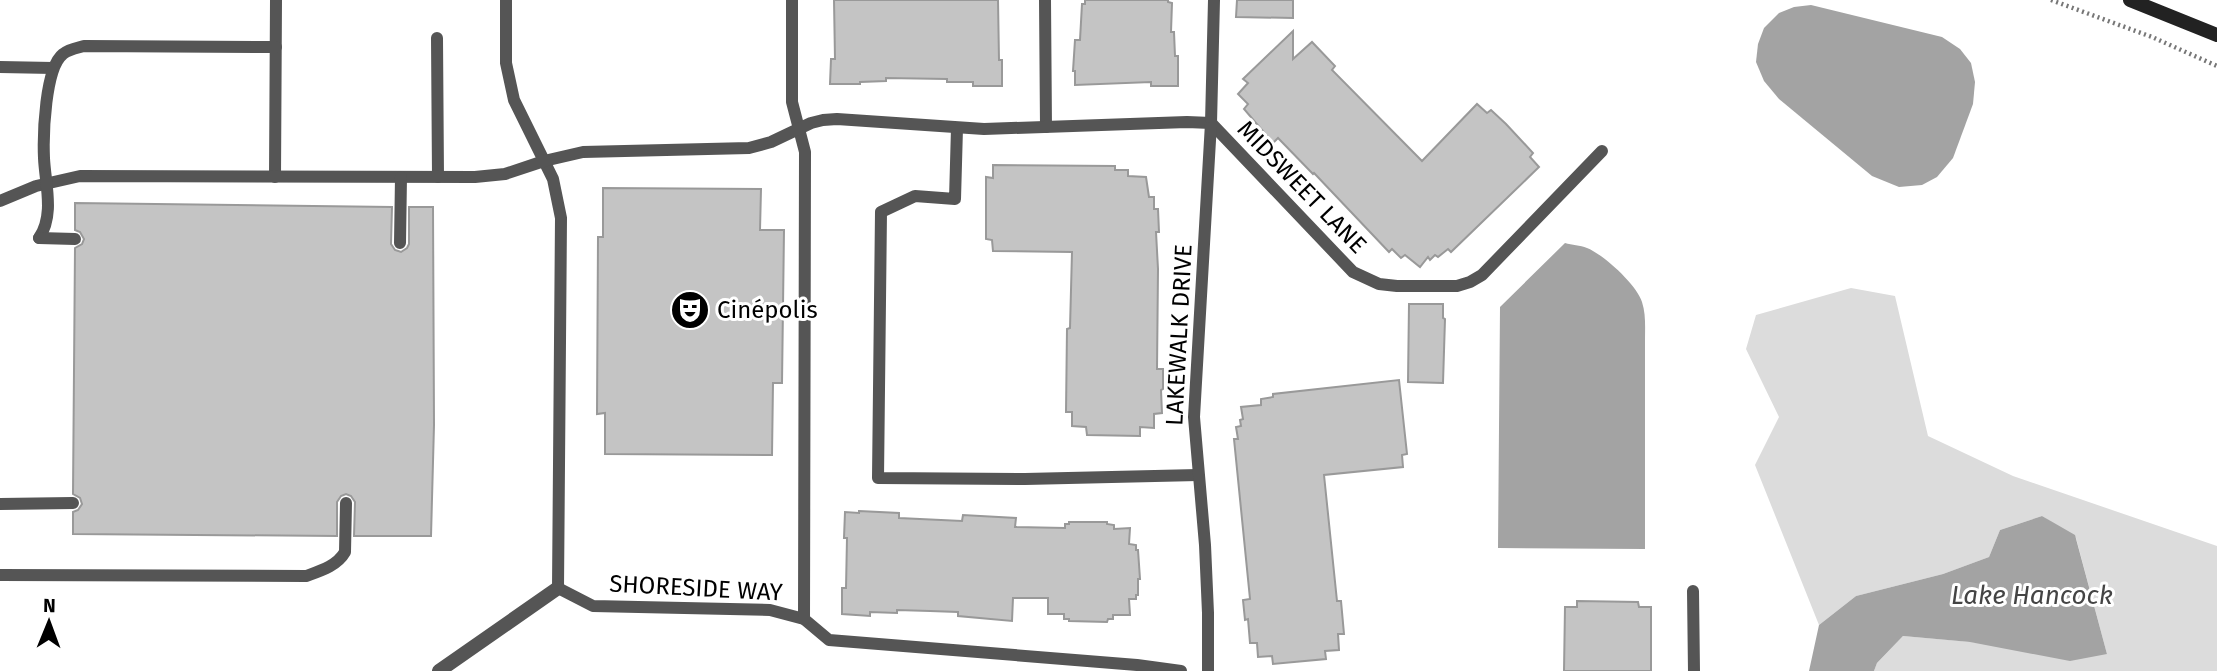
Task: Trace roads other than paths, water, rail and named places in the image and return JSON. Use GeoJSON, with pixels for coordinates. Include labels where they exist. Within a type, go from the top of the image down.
{"type":"FeatureCollection","features":[{"type":"Feature","properties":{"kind":"street"},"geometry":{"type":"LineString","coordinates":[[2130,0],[2217,35]]}},
{"type":"Feature","properties":{"kind":"street"},"geometry":{"type":"LineString","coordinates":[[439,671],[558,588]]}},
{"type":"Feature","properties":{"kind":"lane"},"geometry":{"type":"LineString","coordinates":[[275,177],[276,0]]}},
{"type":"Feature","properties":{"kind":"lane"},"geometry":{"type":"LineString","coordinates":[[506,0],[506,63],[514,100],[553,179],[561,231],[558,588]]}},
{"type":"Feature","properties":{"kind":"lane"},"geometry":{"type":"LineString","coordinates":[[792,0],[792,102],[805,152],[804,619]]}},
{"type":"Feature","properties":{"kind":"lane"},"geometry":{"type":"LineString","coordinates":[[1045,0],[1046,127]]}},
{"type":"Feature","properties":{"kind":"lane","name":"LAKEWALK DRIVE"},"geometry":{"type":"LineString","coordinates":[[1208,671],[1207,583],[1194,404],[1211,123],[1214,0]]}},
{"type":"Feature","properties":{"kind":"lane"},"geometry":{"type":"LineString","coordinates":[[438,38],[438,177]]}},
{"type":"Feature","properties":{"kind":"lane"},"geometry":{"type":"LineString","coordinates":[[75,239],[39,238],[47,222],[48,183],[44,158],[47,95],[55,63],[65,52],[84,46],[276,47]]}},
{"type":"Feature","properties":{"kind":"lane"},"geometry":{"type":"LineString","coordinates":[[0,67],[53,68]]}},
{"type":"Feature","properties":{"kind":"lane"},"geometry":{"type":"LineString","coordinates":[[0,201],[48,183],[99,175],[491,176],[544,161],[600,150],[749,148],[783,137],[811,123],[837,119],[957,128],[1211,123]]}},
{"type":"Feature","properties":{"kind":"lane","name":"MIDSWEET LANE"},"geometry":{"type":"LineString","coordinates":[[1211,123],[1353,271],[1379,284],[1397,286],[1457,286],[1482,275],[1602,151]]}},
{"type":"Feature","properties":{"kind":"lane"},"geometry":{"type":"LineString","coordinates":[[957,128],[955,199],[915,195],[881,212],[878,478],[1025,479],[1198,475]]}},
{"type":"Feature","properties":{"kind":"lane"},"geometry":{"type":"LineString","coordinates":[[400,243],[401,177]]}},
{"type":"Feature","properties":{"kind":"lane"},"geometry":{"type":"LineString","coordinates":[[0,504],[73,503]]}},
{"type":"Feature","properties":{"kind":"lane"},"geometry":{"type":"LineString","coordinates":[[0,575],[306,576],[342,559],[345,552],[346,503]]}},
{"type":"Feature","properties":{"kind":"lane","name":"SHORESIDE WAY"},"geometry":{"type":"LineString","coordinates":[[558,588],[593,606],[770,610],[804,619],[829,640],[1137,665],[1181,671]]}},
{"type":"Feature","properties":{"kind":"lane"},"geometry":{"type":"LineString","coordinates":[[1693,591],[1694,671]]}},
{"type":"Feature","properties":{"kind":"water"},"geometry":{"type":"Polygon","coordinates":[[[1811,5],[1942,37],[1960,49],[1971,63],[1975,82],[1973,104],[1953,158],[1937,177],[1922,185],[1899,187],[1872,176],[1779,99],[1764,81],[1756,62],[1758,44],[1764,28],[1779,13],[1794,7],[1811,5]]]}},
{"type":"Feature","properties":{"kind":"water"},"geometry":{"type":"Polygon","coordinates":[[[1565,243],[1594,251],[1610,263],[1634,287],[1643,307],[1645,549],[1498,548],[1500,307],[1565,243]]]}},
{"type":"Feature","properties":{"kind":"water","name":"Lake Hancock"},"geometry":{"type":"Polygon","coordinates":[[[2042,516],[2075,535],[2107,654],[2070,661],[1970,642],[1903,636],[1877,663],[1874,671],[1809,671],[1819,625],[1856,596],[1943,574],[1989,557],[2000,530],[2042,516]]]}},
{"type":"Feature","properties":{"kind":"place","name":"Cinépolis"},"geometry":{"type":"Point","coordinates":[690,310]}}]}
